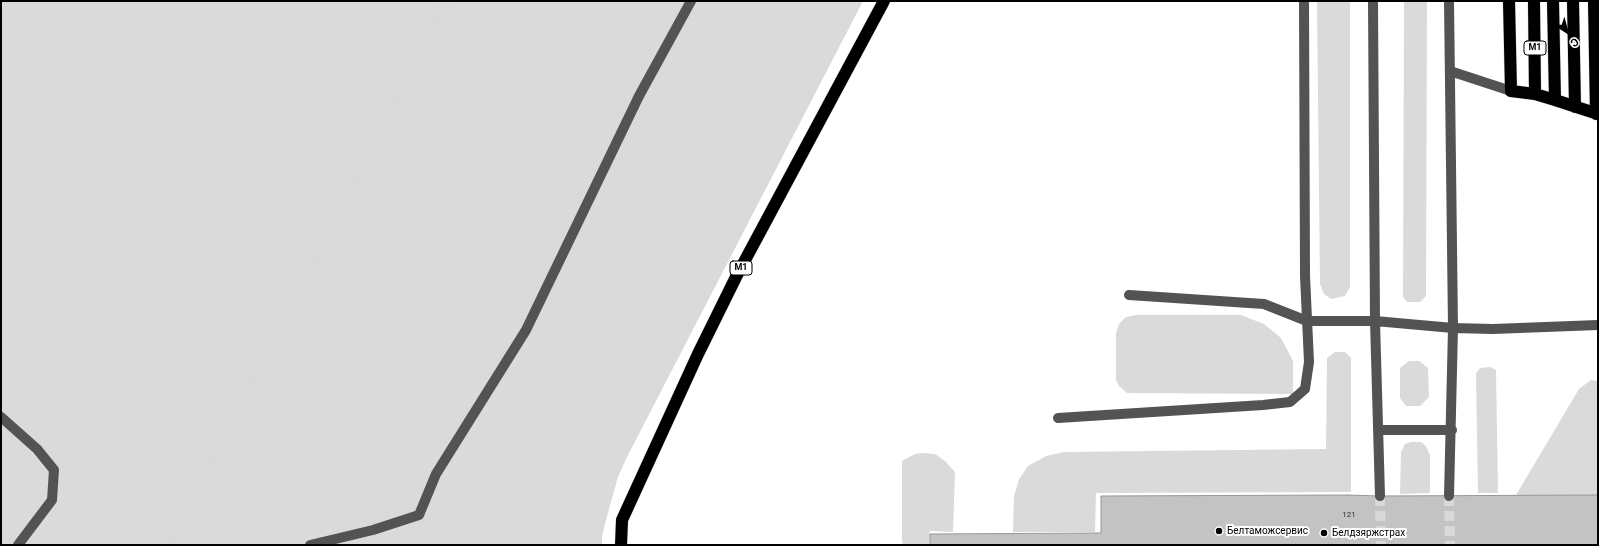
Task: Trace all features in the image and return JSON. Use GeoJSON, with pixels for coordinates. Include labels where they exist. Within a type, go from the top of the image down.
{"type":"FeatureCollection","features":[{"type":"Feature","properties":{"kind":"highway","name":"М1"},"geometry":{"type":"LineString","coordinates":[[621,545],[622,520],[698,354],[740,270],[884,1]]}},
{"type":"Feature","properties":{"kind":"highway","name":"М1"},"geometry":{"type":"LineString","coordinates":[[1508,1],[1510,91]]}},
{"type":"Feature","properties":{"kind":"highway","name":"М1"},"geometry":{"type":"LineString","coordinates":[[1534,1],[1535,94]]}},
{"type":"Feature","properties":{"kind":"highway","name":"М1"},"geometry":{"type":"LineString","coordinates":[[1553,1],[1555,100]]}},
{"type":"Feature","properties":{"kind":"highway"},"geometry":{"type":"LineString","coordinates":[[1573,1],[1575,107]]}},
{"type":"Feature","properties":{"kind":"highway"},"geometry":{"type":"LineString","coordinates":[[1510,91],[1535,94],[1597,114],[1594,1]]}},
{"type":"Feature","properties":{"kind":"lane"},"geometry":{"type":"LineString","coordinates":[[310,545],[373,530],[419,515],[436,474],[526,330],[640,96],[691,1]]}},
{"type":"Feature","properties":{"kind":"lane"},"geometry":{"type":"LineString","coordinates":[[1058,418],[1290,402],[1305,389],[1309,362],[1305,276],[1304,1]]}},
{"type":"Feature","properties":{"kind":"lane"},"geometry":{"type":"LineString","coordinates":[[1373,1],[1375,321],[1380,496]]}},
{"type":"Feature","properties":{"kind":"lane"},"geometry":{"type":"LineString","coordinates":[[1449,1],[1453,328],[1452,430],[1449,496]]}},
{"type":"Feature","properties":{"kind":"lane"},"geometry":{"type":"LineString","coordinates":[[1450,71],[1510,91]]}},
{"type":"Feature","properties":{"kind":"lane"},"geometry":{"type":"LineString","coordinates":[[1128,295],[1264,304],[1307,321],[1375,321],[1453,328],[1493,329],[1598,325]]}},
{"type":"Feature","properties":{"kind":"lane"},"geometry":{"type":"LineString","coordinates":[[1,416],[37,449],[54,470],[52,500],[18,545]]}},
{"type":"Feature","properties":{"kind":"lane"},"geometry":{"type":"LineString","coordinates":[[1378,430],[1452,430]]}},
{"type":"Feature","properties":{"kind":"shaded area"},"geometry":{"type":"Polygon","coordinates":[[[1,1],[863,1],[627,457],[618,477],[602,536],[602,545],[1,545],[1,1]]]}},
{"type":"Feature","properties":{"kind":"shaded area"},"geometry":{"type":"Polygon","coordinates":[[[1317,1],[1350,1],[1350,287],[1345,296],[1331,299],[1324,294],[1320,284],[1317,1]]]}},
{"type":"Feature","properties":{"kind":"shaded area"},"geometry":{"type":"Polygon","coordinates":[[[1404,1],[1427,1],[1426,296],[1420,302],[1407,302],[1403,297],[1404,1]]]}},
{"type":"Feature","properties":{"kind":"shaded area"},"geometry":{"type":"Polygon","coordinates":[[[1136,315],[1241,315],[1264,324],[1281,338],[1293,361],[1293,394],[1127,393],[1119,386],[1116,380],[1116,333],[1119,324],[1126,317],[1136,315]]]}},
{"type":"Feature","properties":{"kind":"shaded area"},"geometry":{"type":"Polygon","coordinates":[[[1335,352],[1345,352],[1351,358],[1351,492],[1096,493],[1095,532],[1013,532],[1014,496],[1019,479],[1028,466],[1046,456],[1064,452],[1326,449],[1327,358],[1335,352]]]}},
{"type":"Feature","properties":{"kind":"shaded area"},"geometry":{"type":"Polygon","coordinates":[[[1409,361],[1419,361],[1428,368],[1429,397],[1420,406],[1406,406],[1400,398],[1400,368],[1409,361]]]}},
{"type":"Feature","properties":{"kind":"shaded area"},"geometry":{"type":"Polygon","coordinates":[[[1490,367],[1496,370],[1498,493],[1478,493],[1476,373],[1480,368],[1490,367]]]}},
{"type":"Feature","properties":{"kind":"shaded area"},"geometry":{"type":"Polygon","coordinates":[[[1591,380],[1598,381],[1598,495],[1516,495],[1579,389],[1591,380]]]}},
{"type":"Feature","properties":{"kind":"shaded area"},"geometry":{"type":"Polygon","coordinates":[[[1411,442],[1421,442],[1426,446],[1430,455],[1430,493],[1400,494],[1401,452],[1405,444],[1411,442]]]}},
{"type":"Feature","properties":{"kind":"shaded area"},"geometry":{"type":"Polygon","coordinates":[[[915,454],[935,454],[945,461],[955,472],[953,532],[930,531],[929,545],[903,545],[902,461],[915,454]]]}},
{"type":"Feature","properties":{"kind":"building"},"geometry":{"type":"Polygon","coordinates":[[[1598,495],[1598,545],[930,545],[930,534],[1101,533],[1101,496],[1598,495]]]}},
{"type":"Feature","properties":{"kind":"tunnel"},"geometry":{"type":"LineString","coordinates":[[170,545],[446,1]]}},
{"type":"Feature","properties":{"kind":"tunnel"},"geometry":{"type":"LineString","coordinates":[[1380,496],[1381,545]]}},
{"type":"Feature","properties":{"kind":"tunnel"},"geometry":{"type":"LineString","coordinates":[[1449,496],[1450,545]]}},
{"type":"Feature","properties":{"kind":"place","name":"Белтаможсервис"},"geometry":{"type":"Point","coordinates":[1219,531]}},
{"type":"Feature","properties":{"kind":"place","name":"Белдзяржстрах"},"geometry":{"type":"Point","coordinates":[1324,533]}}]}
